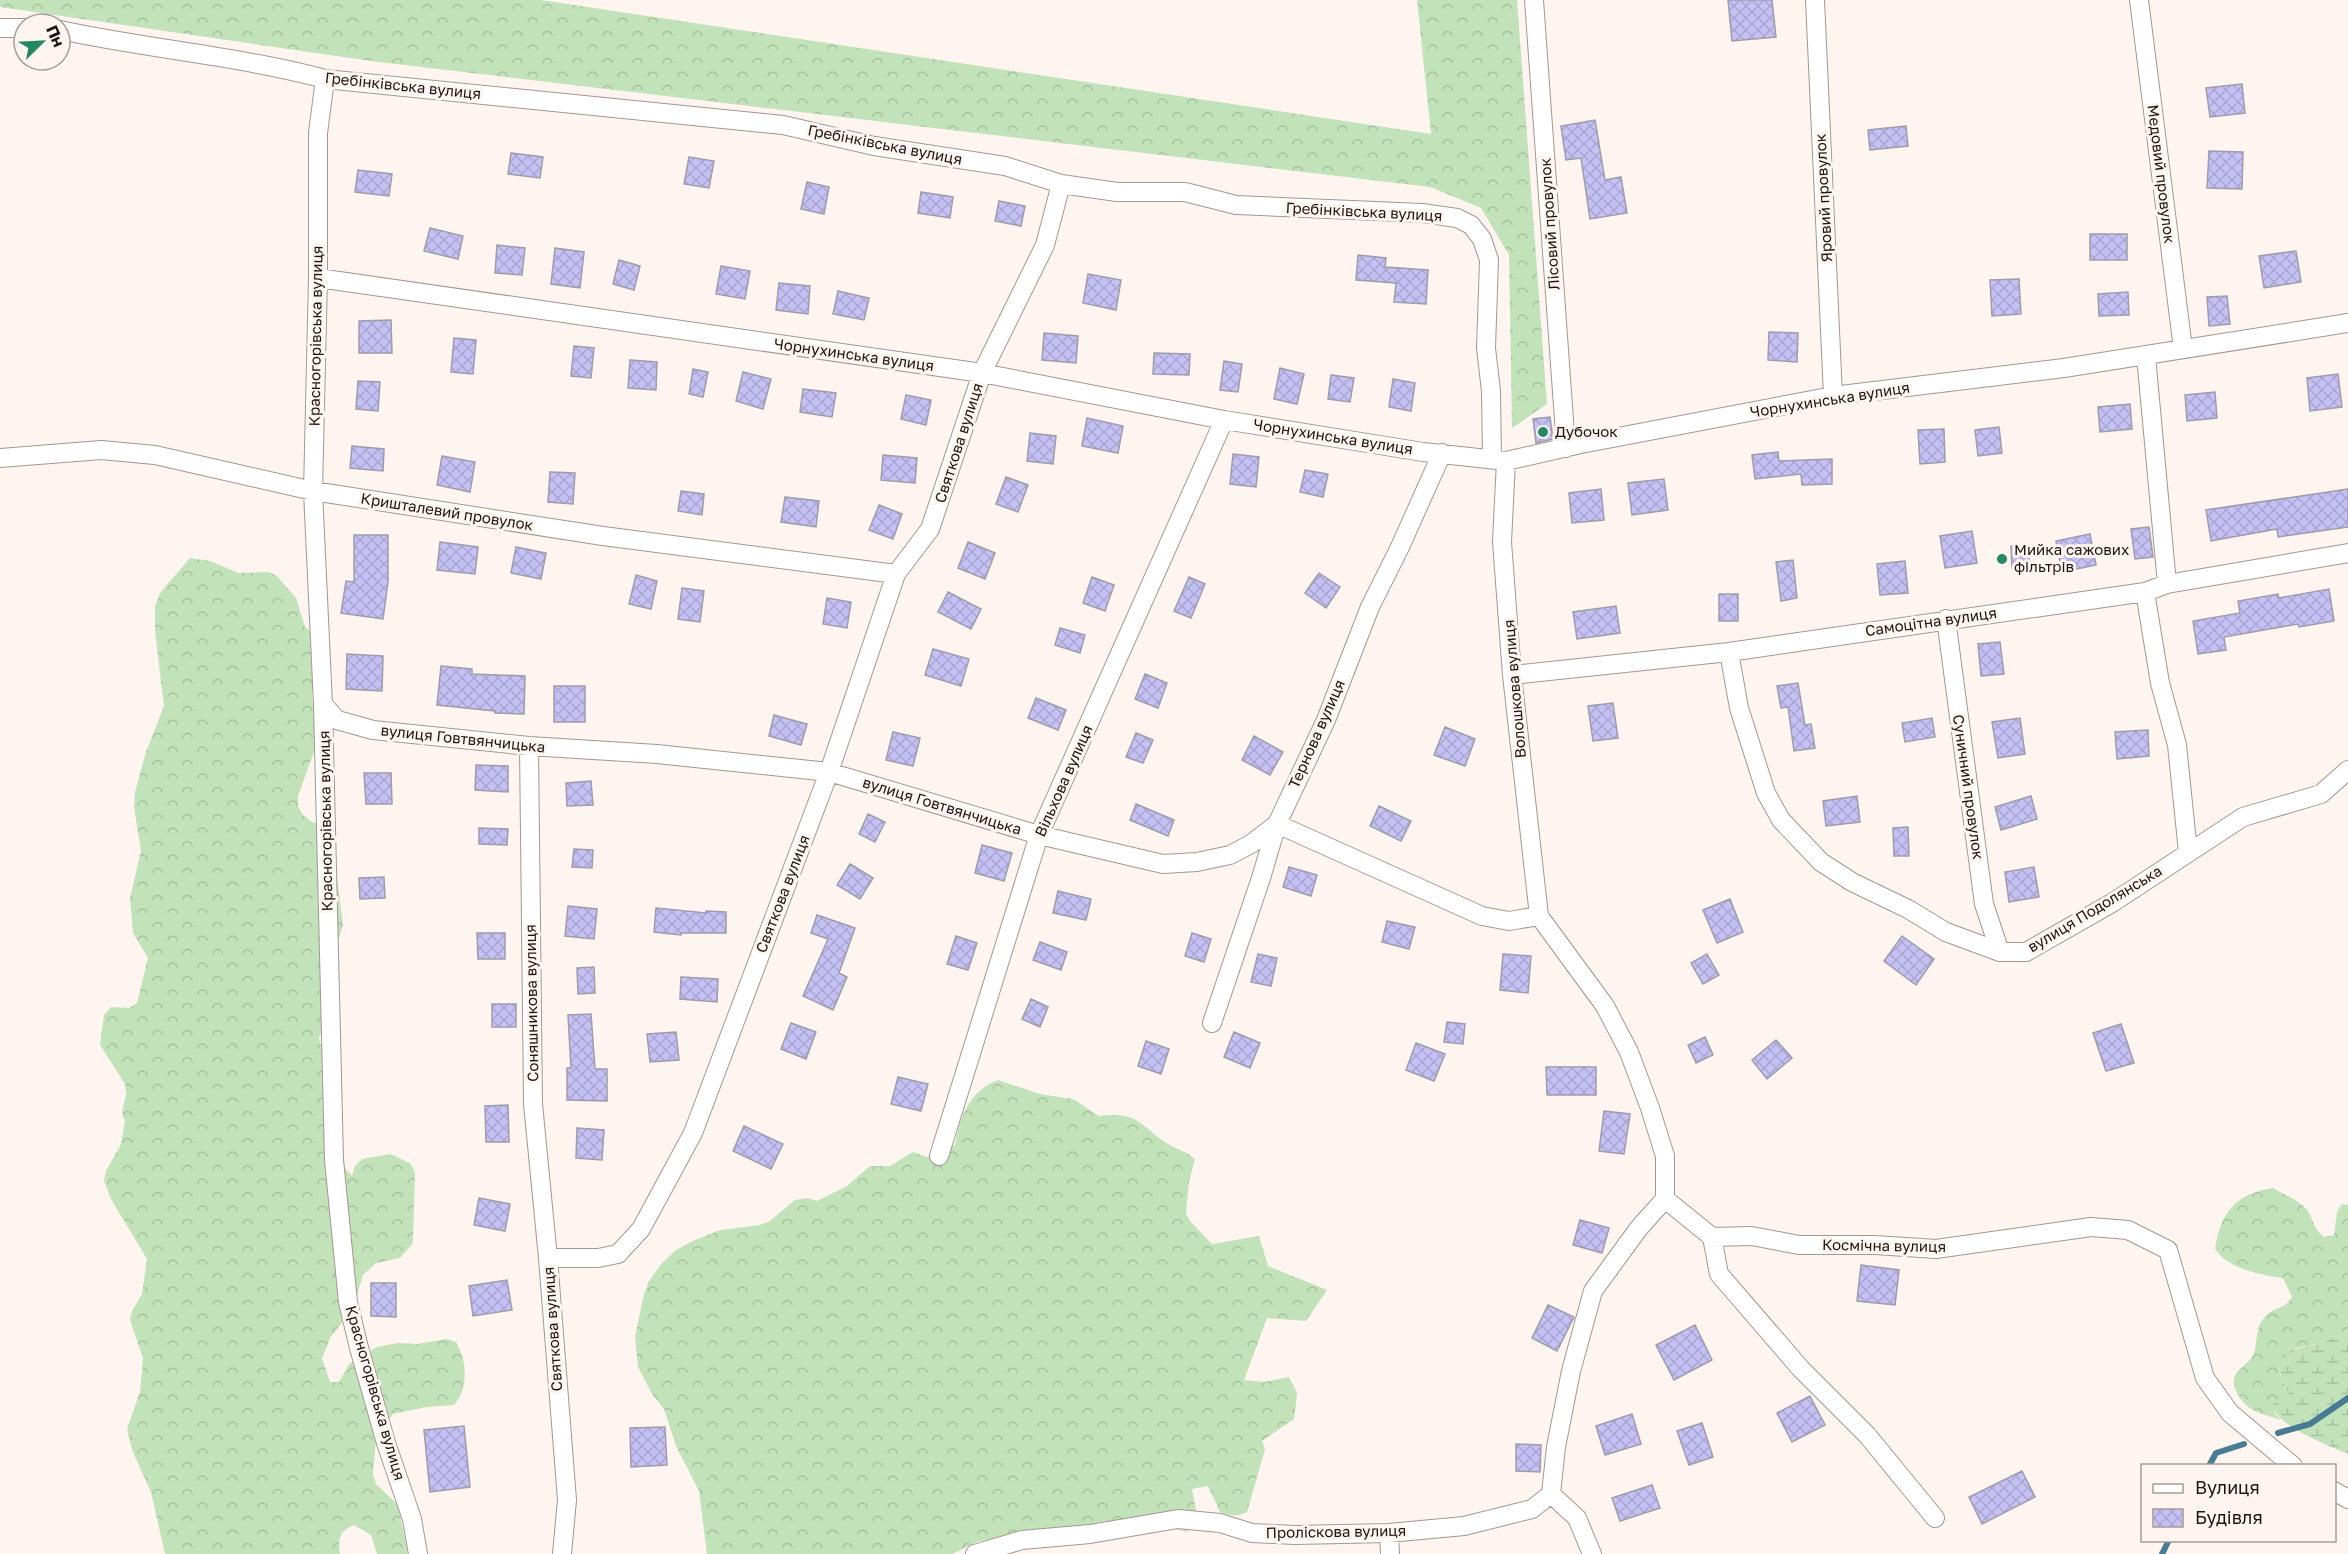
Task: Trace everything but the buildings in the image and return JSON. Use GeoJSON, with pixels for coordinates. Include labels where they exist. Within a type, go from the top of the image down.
{"type":"FeatureCollection","features":[{"type":"Feature","properties":{"kind":"street","name":"Лісовий провулок"},"geometry":{"type":"LineString","coordinates":[[1534,0],[1566,448]]}},
{"type":"Feature","properties":{"kind":"street","name":"Яровий провулок"},"geometry":{"type":"LineString","coordinates":[[1815,0],[1833,396]]}},
{"type":"Feature","properties":{"kind":"street","name":"Медовий провулок"},"geometry":{"type":"LineString","coordinates":[[2139,0],[2183,349]]}},
{"type":"Feature","properties":{"kind":"street","name":"Гребінківська вулиця"},"geometry":{"type":"LineString","coordinates":[[72,33],[295,71],[325,79],[783,125],[874,146],[1005,166],[1061,184],[1117,192],[1185,192],[1236,206],[1422,213],[1457,218],[1471,225],[1482,239],[1489,261],[1486,348],[1499,460]]}},
{"type":"Feature","properties":{"kind":"street","name":"Красногорівська вулиця"},"geometry":{"type":"LineString","coordinates":[[325,79],[318,133],[318,278],[313,490],[323,704],[334,1160],[348,1302],[383,1432],[412,1519],[418,1554]]}},
{"type":"Feature","properties":{"kind":"street","name":"Святкова вулиця"},"geometry":{"type":"LineString","coordinates":[[562,1554],[567,1500],[548,1258],[598,1258],[618,1254],[641,1229],[693,1133],[829,772],[896,574],[930,530],[982,373],[1045,245],[1061,184]]}},
{"type":"Feature","properties":{"kind":"street","name":"Чорнухинська вулиця"},"geometry":{"type":"LineString","coordinates":[[318,278],[982,373],[1224,420],[1499,460],[1833,396],[2064,368],[2348,323]]}},
{"type":"Feature","properties":{"kind":"street"},"geometry":{"type":"LineString","coordinates":[[2146,356],[2167,584]]}},
{"type":"Feature","properties":{"kind":"street","name":"Вільхова вулиця"},"geometry":{"type":"LineString","coordinates":[[939,1156],[1039,836],[1224,420]]}},
{"type":"Feature","properties":{"kind":"street","name":"Кришталевий провулок"},"geometry":{"type":"LineString","coordinates":[[0,458],[101,450],[155,455],[313,490],[603,536],[896,574]]}},
{"type":"Feature","properties":{"kind":"street","name":"Тернова вулиця"},"geometry":{"type":"LineString","coordinates":[[1212,1023],[1277,824],[1326,720],[1370,607],[1442,453]]}},
{"type":"Feature","properties":{"kind":"street","name":"Волошкова вулиця"},"geometry":{"type":"LineString","coordinates":[[1499,460],[1502,542],[1512,675],[1539,916]]}},
{"type":"Feature","properties":{"kind":"street","name":"Самоцітна вулиця"},"geometry":{"type":"LineString","coordinates":[[1512,675],[1729,652],[2145,592],[2167,584],[2348,553]]}},
{"type":"Feature","properties":{"kind":"street"},"geometry":{"type":"LineString","coordinates":[[2145,592],[2160,683],[2177,745],[2188,852]]}},
{"type":"Feature","properties":{"kind":"street","name":"Суничний провулок"},"geometry":{"type":"LineString","coordinates":[[1946,619],[1984,904],[2000,952]]}},
{"type":"Feature","properties":{"kind":"street","name":"вулиця Подолянська"},"geometry":{"type":"LineString","coordinates":[[1729,652],[1738,708],[1766,793],[1781,820],[1821,861],[1852,882],[1908,909],[1946,932],[2000,952],[2026,952],[2112,903],[2243,817],[2321,794],[2348,770]]}},
{"type":"Feature","properties":{"kind":"street","name":"вулиця Говтвянчицька"},"geometry":{"type":"LineString","coordinates":[[323,704],[337,720],[373,730],[529,746],[657,754],[829,772],[1039,836],[1163,864],[1197,862],[1230,855],[1251,844],[1277,824]]}},
{"type":"Feature","properties":{"kind":"street","name":"Соняшникова вулиця"},"geometry":{"type":"LineString","coordinates":[[529,746],[533,1104],[548,1258]]}},
{"type":"Feature","properties":{"kind":"street"},"geometry":{"type":"LineString","coordinates":[[1277,824],[1482,916],[1509,921],[1539,916],[1605,1006],[1629,1052],[1665,1156],[1665,1199],[1639,1228],[1593,1291],[1571,1371],[1556,1447],[1551,1494],[1577,1518],[1592,1554]]}},
{"type":"Feature","properties":{"kind":"street"},"geometry":{"type":"LineString","coordinates":[[1665,1199],[1712,1237],[1719,1274],[1801,1369],[1867,1434],[1935,1518]]}},
{"type":"Feature","properties":{"kind":"street","name":"Космічна вулиця"},"geometry":{"type":"LineString","coordinates":[[1712,1237],[1752,1236],[1799,1245],[1875,1245],[1936,1250],[2091,1227],[2128,1230],[2168,1250],[2205,1378],[2230,1413],[2292,1464]]}},
{"type":"Feature","properties":{"kind":"street","name":"Проліскова вулиця"},"geometry":{"type":"LineString","coordinates":[[975,1554],[1022,1540],[1090,1534],[1178,1519],[1220,1523],[1252,1533],[1295,1535],[1389,1533],[1464,1526],[1532,1509],[1551,1494]]}},
{"type":"Feature","properties":{"kind":"street"},"geometry":{"type":"LineString","coordinates":[[1389,1533],[1390,1554]]}},
{"type":"Feature","properties":{"kind":"green space"},"geometry":{"type":"Polygon","coordinates":[[[0,0],[541,0],[1431,134],[1417,0],[1517,0],[1547,404],[1512,428],[1509,255],[1481,208],[1430,187],[371,61],[72,17],[72,12],[34,12],[0,7],[0,0]]]}},
{"type":"Feature","properties":{"kind":"green space"},"geometry":{"type":"Polygon","coordinates":[[[190,558],[210,561],[239,573],[269,572],[277,576],[296,598],[305,627],[317,636],[319,655],[312,695],[316,746],[298,796],[298,806],[303,815],[312,822],[331,829],[343,925],[329,971],[327,1009],[319,1039],[333,1081],[345,1168],[352,1176],[355,1166],[362,1159],[391,1154],[411,1164],[415,1173],[413,1243],[400,1258],[376,1263],[363,1275],[356,1305],[330,1338],[322,1359],[330,1382],[339,1382],[349,1364],[377,1347],[447,1339],[456,1342],[460,1349],[465,1374],[462,1391],[454,1405],[427,1407],[393,1414],[376,1440],[373,1474],[376,1484],[398,1505],[408,1554],[377,1554],[371,1535],[354,1525],[342,1533],[339,1544],[340,1554],[165,1554],[151,1492],[132,1450],[127,1429],[140,1392],[143,1358],[130,1320],[132,1311],[142,1294],[147,1259],[111,1199],[104,1181],[106,1171],[121,1144],[125,1121],[122,1112],[126,1094],[125,1084],[100,1045],[104,1015],[111,1007],[129,1008],[137,1003],[148,958],[133,933],[130,898],[141,851],[134,807],[135,792],[146,752],[164,706],[155,631],[155,606],[160,593],[190,558]]]}},
{"type":"Feature","properties":{"kind":"green space"},"geometry":{"type":"Polygon","coordinates":[[[998,1080],[1040,1094],[1073,1099],[1099,1116],[1120,1115],[1134,1119],[1166,1143],[1195,1159],[1189,1182],[1186,1213],[1190,1221],[1212,1244],[1259,1236],[1268,1266],[1327,1290],[1306,1321],[1267,1318],[1244,1380],[1264,1382],[1289,1377],[1297,1393],[1294,1419],[1262,1441],[1265,1449],[1247,1512],[1234,1515],[1220,1512],[1208,1486],[1192,1489],[1198,1520],[1187,1532],[1149,1522],[1106,1521],[1030,1537],[980,1541],[952,1554],[707,1554],[699,1491],[676,1446],[664,1409],[652,1394],[638,1367],[635,1337],[649,1281],[662,1263],[676,1250],[693,1241],[720,1230],[760,1225],[770,1221],[795,1200],[807,1198],[817,1201],[847,1186],[870,1166],[890,1166],[913,1152],[927,1157],[955,1145],[959,1125],[967,1106],[980,1091],[998,1080]]]}},
{"type":"Feature","properties":{"kind":"green space"},"geometry":{"type":"Polygon","coordinates":[[[2273,1188],[2306,1209],[2324,1237],[2334,1235],[2337,1212],[2342,1204],[2348,1205],[2348,1332],[2316,1344],[2296,1348],[2278,1369],[2289,1395],[2274,1412],[2281,1420],[2249,1408],[2235,1389],[2234,1381],[2236,1374],[2254,1353],[2260,1323],[2270,1312],[2286,1304],[2292,1297],[2283,1278],[2255,1273],[2236,1266],[2228,1262],[2215,1249],[2221,1225],[2232,1207],[2249,1195],[2273,1188]]]}},
{"type":"Feature","properties":{"kind":"green space"},"geometry":{"type":"Polygon","coordinates":[[[2348,1332],[2348,1454],[2293,1428],[2276,1413],[2273,1405],[2289,1395],[2278,1368],[2288,1353],[2348,1332]]]}},
{"type":"Feature","properties":{"kind":"waterway"},"geometry":{"type":"LineString","coordinates":[[2278,1433],[2310,1424],[2348,1398]]}},
{"type":"Feature","properties":{"kind":"waterway"},"geometry":{"type":"LineString","coordinates":[[2210,1464],[2216,1453],[2244,1444]]}},
{"type":"Feature","properties":{"kind":"waterway"},"geometry":{"type":"LineString","coordinates":[[2162,1554],[2168,1542]]}},
{"type":"Feature","properties":{"kind":"place","name":"Дубочок"},"geometry":{"type":"Point","coordinates":[1543,432]}},
{"type":"Feature","properties":{"kind":"place","name":"Мийка сажових фільтрів"},"geometry":{"type":"Point","coordinates":[2002,559]}}]}
